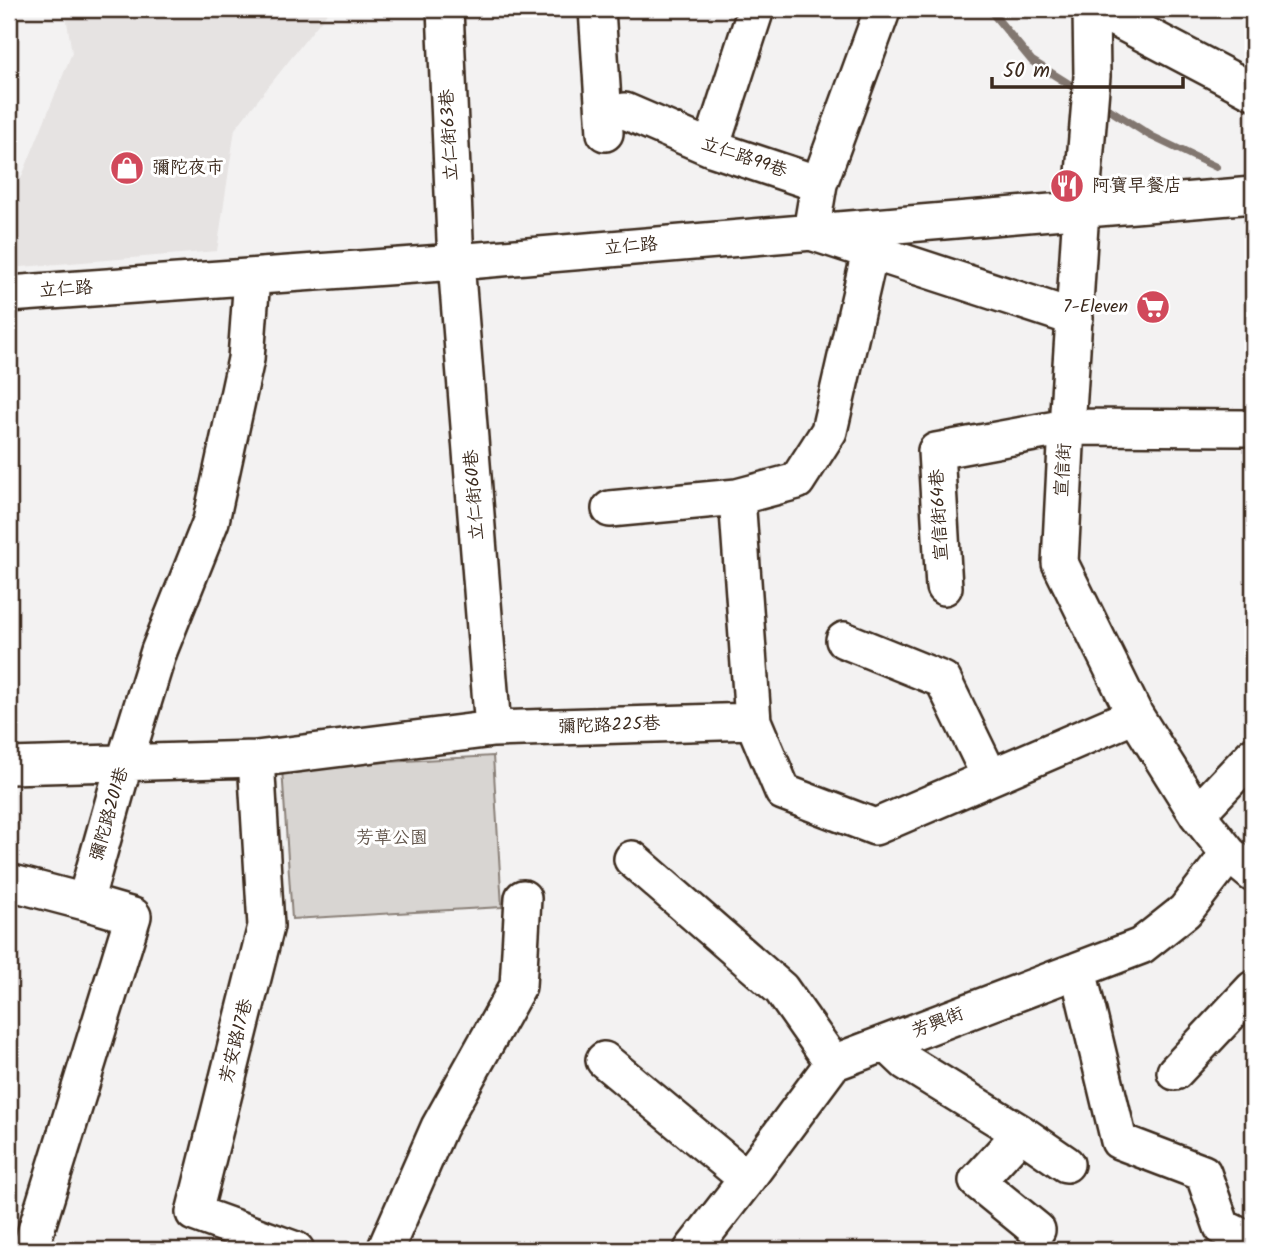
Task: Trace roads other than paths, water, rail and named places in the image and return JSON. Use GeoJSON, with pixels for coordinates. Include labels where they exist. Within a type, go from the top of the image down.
{"type":"FeatureCollection","features":[{"type":"Feature","properties":{"kind":"street","name":"立仁街63巷"},"geometry":{"type":"LineString","coordinates":[[444,9],[456,262]]}},
{"type":"Feature","properties":{"kind":"street","name":"立仁路99巷"},"geometry":{"type":"LineString","coordinates":[[597,9],[615,122],[711,148],[819,184]]}},
{"type":"Feature","properties":{"kind":"street"},"geometry":{"type":"LineString","coordinates":[[711,148],[756,9]]}},
{"type":"Feature","properties":{"kind":"street","name":"宣信街"},"geometry":{"type":"LineString","coordinates":[[1091,9],[1093,76],[1066,427],[1060,563],[1135,715],[1197,814],[1241,864]]}},
{"type":"Feature","properties":{"kind":"street"},"geometry":{"type":"LineString","coordinates":[[1097,9],[1253,91]]}},
{"type":"Feature","properties":{"kind":"street"},"geometry":{"type":"LineString","coordinates":[[881,13],[819,184],[811,232],[1075,318]]}},
{"type":"Feature","properties":{"kind":"street","name":"立仁路"},"geometry":{"type":"LineString","coordinates":[[9,295],[456,262],[1253,195]]}},
{"type":"Feature","properties":{"kind":"street"},"geometry":{"type":"LineString","coordinates":[[610,509],[737,497],[797,481],[829,431],[870,251]]}},
{"type":"Feature","properties":{"kind":"street","name":"立仁街60巷"},"geometry":{"type":"LineString","coordinates":[[456,262],[493,729]]}},
{"type":"Feature","properties":{"kind":"street","name":"彌陀路201巷"},"geometry":{"type":"LineString","coordinates":[[85,902],[159,651],[211,520],[246,359],[252,277]]}},
{"type":"Feature","properties":{"kind":"street"},"geometry":{"type":"LineString","coordinates":[[1066,427],[1247,428]]}},
{"type":"Feature","properties":{"kind":"street","name":"宣信街64巷"},"geometry":{"type":"LineString","coordinates":[[944,587],[936,451],[1066,427]]}},
{"type":"Feature","properties":{"kind":"street"},"geometry":{"type":"LineString","coordinates":[[737,497],[753,722],[783,792],[875,827],[1135,715]]}},
{"type":"Feature","properties":{"kind":"street"},"geometry":{"type":"LineString","coordinates":[[844,640],[943,680],[990,778]]}},
{"type":"Feature","properties":{"kind":"street","name":"彌陀路225巷"},"geometry":{"type":"LineString","coordinates":[[9,765],[256,759],[493,729],[753,722]]}},
{"type":"Feature","properties":{"kind":"street"},"geometry":{"type":"LineString","coordinates":[[1197,814],[1253,755]]}},
{"type":"Feature","properties":{"kind":"street","name":"芳安路17巷"},"geometry":{"type":"LineString","coordinates":[[256,759],[266,926],[194,1213],[296,1250]]}},
{"type":"Feature","properties":{"kind":"street"},"geometry":{"type":"LineString","coordinates":[[632,859],[781,989],[833,1063],[692,1250]]}},
{"type":"Feature","properties":{"kind":"street","name":"芳興街"},"geometry":{"type":"LineString","coordinates":[[833,1063],[1141,946],[1241,864]]}},
{"type":"Feature","properties":{"kind":"street"},"geometry":{"type":"LineString","coordinates":[[9,882],[133,916],[30,1250]]}},
{"type":"Feature","properties":{"kind":"street"},"geometry":{"type":"LineString","coordinates":[[385,1250],[439,1127],[517,986],[523,898]]}},
{"type":"Feature","properties":{"kind":"street"},"geometry":{"type":"LineString","coordinates":[[1078,970],[1119,1141],[1203,1173],[1222,1227],[1253,1242]]}},
{"type":"Feature","properties":{"kind":"street"},"geometry":{"type":"LineString","coordinates":[[1175,1072],[1253,989]]}},
{"type":"Feature","properties":{"kind":"street"},"geometry":{"type":"LineString","coordinates":[[886,1043],[906,1062],[1066,1164]]}},
{"type":"Feature","properties":{"kind":"street"},"geometry":{"type":"LineString","coordinates":[[604,1060],[747,1180]]}},
{"type":"Feature","properties":{"kind":"street"},"geometry":{"type":"LineString","coordinates":[[1021,1133],[977,1181],[1037,1230]]}},
{"type":"Feature","properties":{"kind":"waterway"},"geometry":{"type":"LineString","coordinates":[[989,9],[1032,61],[1072,86]]}},
{"type":"Feature","properties":{"kind":"waterway"},"geometry":{"type":"LineString","coordinates":[[1110,110],[1151,136],[1216,167]]}},
{"type":"Feature","properties":{"kind":"place","name":"彌陀夜市"},"geometry":{"type":"Point","coordinates":[127,168]}},
{"type":"Feature","properties":{"kind":"place","name":"阿寶早餐店"},"geometry":{"type":"Point","coordinates":[1067,186]}},
{"type":"Feature","properties":{"kind":"place","name":"7-Eleven"},"geometry":{"type":"Point","coordinates":[1153,307]}},
{"type":"Feature","properties":{"kind":"park label","name":"芳草公園"},"geometry":{"type":"Point","coordinates":[392,838]}}]}
